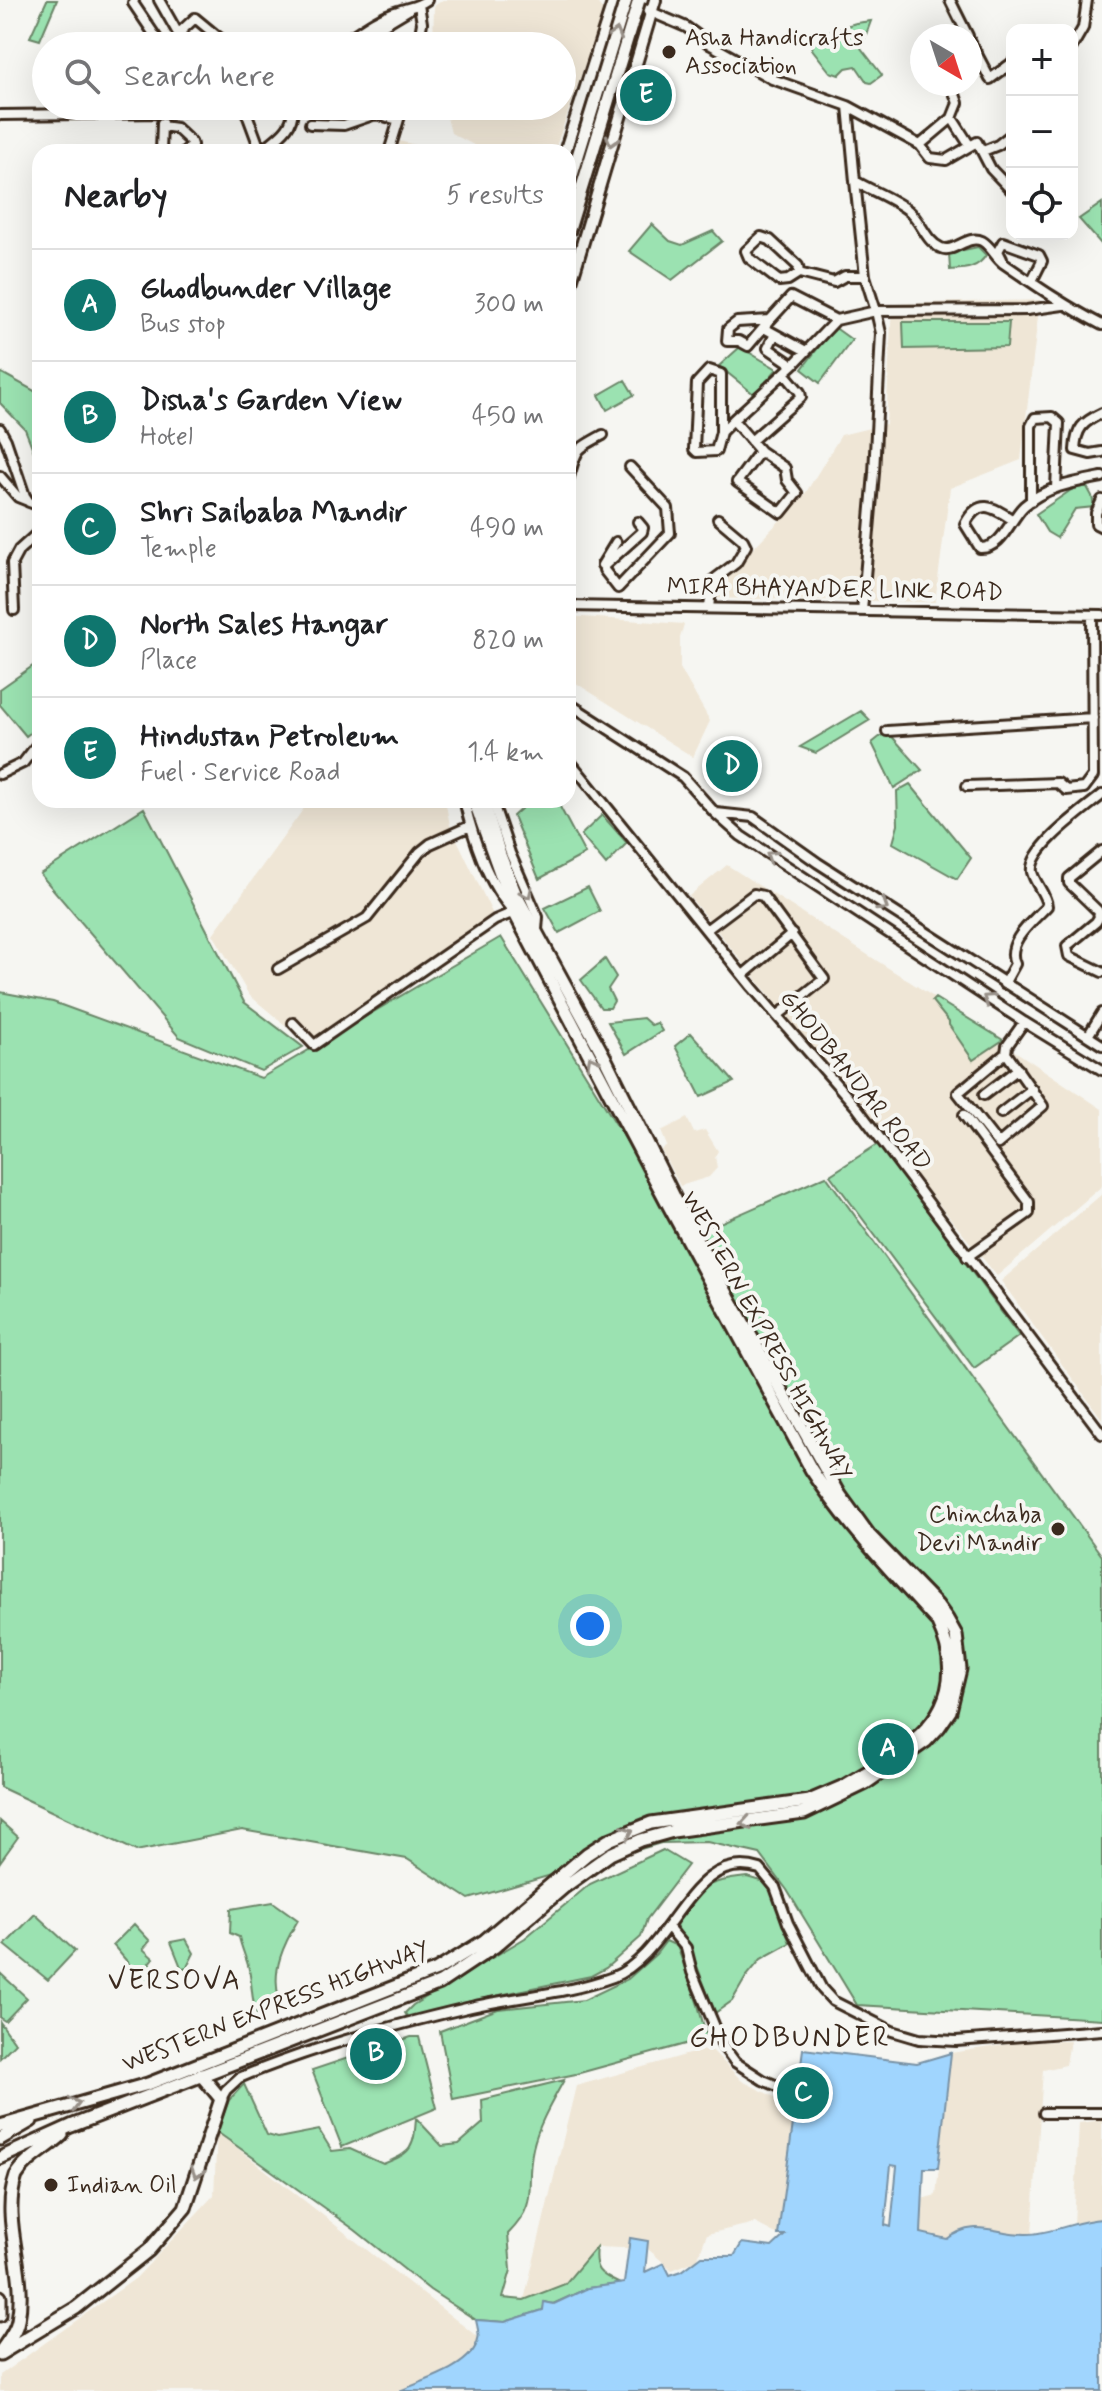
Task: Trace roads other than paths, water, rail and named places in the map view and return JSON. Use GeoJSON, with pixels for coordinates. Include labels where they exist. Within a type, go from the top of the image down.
{"type":"FeatureCollection","features":[{"type":"Feature","properties":{"kind":"highway"},"geometry":{"type":"LineString","coordinates":[[576,161],[624,0]]}},
{"type":"Feature","properties":{"kind":"highway"},"geometry":{"type":"LineString","coordinates":[[576,207],[639,0]]}},
{"type":"Feature","properties":{"kind":"highway","name":"WESTERN EXPRESS HIGHWAY"},"geometry":{"type":"LineString","coordinates":[[71,2126],[440,1983],[494,1947],[594,1864],[641,1840],[673,1831],[804,1813],[839,1798],[926,1741],[950,1711],[957,1690],[960,1669],[956,1635],[937,1605],[869,1535],[815,1454],[684,1217],[605,1058],[514,912],[477,808]]}},
{"type":"Feature","properties":{"kind":"highway","name":"WESTERN EXPRESS HIGHWAY"},"geometry":{"type":"LineString","coordinates":[[0,2126],[148,2084],[437,1970],[484,1941],[587,1854],[631,1830],[651,1823],[786,1805],[823,1796],[910,1744],[933,1718],[947,1692],[952,1673],[951,1659],[937,1621],[862,1541],[811,1469],[546,963],[537,935],[500,855],[485,808]]}},
{"type":"Feature","properties":{"kind":"highway"},"geometry":{"type":"LineString","coordinates":[[0,2353],[76,2308],[149,2250],[185,2208],[221,2099],[201,2075]]}},
{"type":"Feature","properties":{"kind":"highway"},"geometry":{"type":"LineString","coordinates":[[0,2139],[49,2111]]}},
{"type":"Feature","properties":{"kind":"highway"},"geometry":{"type":"LineString","coordinates":[[0,2353],[13,2334],[19,2310],[19,2287],[4,2226],[9,2191],[29,2160],[71,2126]]}},
{"type":"Feature","properties":{"kind":"highway"},"geometry":{"type":"LineString","coordinates":[[0,2158],[71,2126]]}},
{"type":"Feature","properties":{"kind":"highway"},"geometry":{"type":"LineString","coordinates":[[0,2297],[0,2315]]}},
{"type":"Feature","properties":{"kind":"main road"},"geometry":{"type":"LineString","coordinates":[[576,118],[614,0]]}},
{"type":"Feature","properties":{"kind":"main road"},"geometry":{"type":"LineString","coordinates":[[576,265],[655,0]]}},
{"type":"Feature","properties":{"kind":"main road"},"geometry":{"type":"LineString","coordinates":[[568,144],[575,120]]}},
{"type":"Feature","properties":{"kind":"street"},"geometry":{"type":"LineString","coordinates":[[134,0],[153,32]]}},
{"type":"Feature","properties":{"kind":"street"},"geometry":{"type":"LineString","coordinates":[[159,0],[176,32]]}},
{"type":"Feature","properties":{"kind":"street"},"geometry":{"type":"LineString","coordinates":[[624,0],[686,27],[711,45],[772,79],[848,106],[920,145],[930,158],[954,157],[977,142],[991,169],[1006,185]]}},
{"type":"Feature","properties":{"kind":"street"},"geometry":{"type":"LineString","coordinates":[[950,0],[962,24]]}},
{"type":"Feature","properties":{"kind":"street"},"geometry":{"type":"LineString","coordinates":[[1078,37],[1083,28],[1087,0]]}},
{"type":"Feature","properties":{"kind":"street"},"geometry":{"type":"LineString","coordinates":[[371,32],[423,3],[420,32]]}},
{"type":"Feature","properties":{"kind":"street"},"geometry":{"type":"LineString","coordinates":[[360,32],[401,9],[408,10]]}},
{"type":"Feature","properties":{"kind":"street"},"geometry":{"type":"LineString","coordinates":[[180,32],[195,18],[212,32]]}},
{"type":"Feature","properties":{"kind":"street"},"geometry":{"type":"LineString","coordinates":[[982,65],[990,79],[1006,67]]}},
{"type":"Feature","properties":{"kind":"street"},"geometry":{"type":"LineString","coordinates":[[920,145],[952,118],[958,103],[955,96]]}},
{"type":"Feature","properties":{"kind":"street"},"geometry":{"type":"LineString","coordinates":[[848,106],[865,276],[881,333],[874,473],[862,611]]}},
{"type":"Feature","properties":{"kind":"street"},"geometry":{"type":"LineString","coordinates":[[0,113],[32,112]]}},
{"type":"Feature","properties":{"kind":"street"},"geometry":{"type":"LineString","coordinates":[[952,118],[970,146]]}},
{"type":"Feature","properties":{"kind":"street"},"geometry":{"type":"LineString","coordinates":[[161,144],[162,120]]}},
{"type":"Feature","properties":{"kind":"street"},"geometry":{"type":"LineString","coordinates":[[167,120],[192,144]]}},
{"type":"Feature","properties":{"kind":"street"},"geometry":{"type":"LineString","coordinates":[[247,120],[258,144]]}},
{"type":"Feature","properties":{"kind":"street"},"geometry":{"type":"LineString","coordinates":[[269,144],[293,120]]}},
{"type":"Feature","properties":{"kind":"street"},"geometry":{"type":"LineString","coordinates":[[310,124],[344,125],[359,120]]}},
{"type":"Feature","properties":{"kind":"street"},"geometry":{"type":"LineString","coordinates":[[391,144],[398,120]]}},
{"type":"Feature","properties":{"kind":"street"},"geometry":{"type":"LineString","coordinates":[[983,151],[1006,139]]}},
{"type":"Feature","properties":{"kind":"street"},"geometry":{"type":"LineString","coordinates":[[855,181],[909,212],[940,248],[948,249],[971,239],[980,240],[999,260],[1033,279],[1063,305],[1102,325]]}},
{"type":"Feature","properties":{"kind":"street"},"geometry":{"type":"LineString","coordinates":[[799,273],[798,266],[770,240],[761,237],[746,251],[749,258],[779,281],[788,280],[799,273],[834,282],[845,276],[865,276]]}},
{"type":"Feature","properties":{"kind":"street"},"geometry":{"type":"LineString","coordinates":[[1017,270],[999,254],[1003,242],[1039,255],[1042,261],[1033,279]]}},
{"type":"Feature","properties":{"kind":"street"},"geometry":{"type":"LineString","coordinates":[[806,351],[775,334],[767,324],[737,322],[729,327],[726,340],[739,341],[748,346],[767,324],[787,299],[794,297],[836,320]]}},
{"type":"Feature","properties":{"kind":"street"},"geometry":{"type":"LineString","coordinates":[[721,432],[721,374],[709,370],[696,386],[694,449],[697,452],[716,451],[721,432],[836,320],[876,311],[1027,310],[1063,305]]}},
{"type":"Feature","properties":{"kind":"street"},"geometry":{"type":"LineString","coordinates":[[775,334],[768,348],[793,365]]}},
{"type":"Feature","properties":{"kind":"street"},"geometry":{"type":"LineString","coordinates":[[751,441],[801,397],[784,373]]}},
{"type":"Feature","properties":{"kind":"street"},"geometry":{"type":"LineString","coordinates":[[1102,413],[1084,422],[1076,432],[1075,450],[1090,454],[1102,452]]}},
{"type":"Feature","properties":{"kind":"street"},"geometry":{"type":"LineString","coordinates":[[1031,501],[1031,426],[1035,418],[1058,419],[1056,488]]}},
{"type":"Feature","properties":{"kind":"street"},"geometry":{"type":"LineString","coordinates":[[733,420],[760,451],[785,468],[787,480],[797,493],[781,513],[737,482],[760,451]]}},
{"type":"Feature","properties":{"kind":"street"},"geometry":{"type":"LineString","coordinates":[[0,429],[29,502]]}},
{"type":"Feature","properties":{"kind":"street"},"geometry":{"type":"LineString","coordinates":[[576,452],[603,435]]}},
{"type":"Feature","properties":{"kind":"street"},"geometry":{"type":"LineString","coordinates":[[614,607],[618,588],[670,533],[668,508],[630,467]]}},
{"type":"Feature","properties":{"kind":"street"},"geometry":{"type":"LineString","coordinates":[[0,476],[18,497],[32,503]]}},
{"type":"Feature","properties":{"kind":"street"},"geometry":{"type":"LineString","coordinates":[[1013,520],[994,507],[986,506],[978,509],[965,524],[980,548],[988,548],[1038,495],[1102,477]]}},
{"type":"Feature","properties":{"kind":"street"},"geometry":{"type":"LineString","coordinates":[[1102,500],[1096,513],[1096,524],[1102,527]]}},
{"type":"Feature","properties":{"kind":"street"},"geometry":{"type":"LineString","coordinates":[[709,608],[712,581],[736,563],[746,546],[718,519]]}},
{"type":"Feature","properties":{"kind":"street"},"geometry":{"type":"LineString","coordinates":[[618,588],[604,566],[642,532],[643,528],[638,522]]}},
{"type":"Feature","properties":{"kind":"street"},"geometry":{"type":"LineString","coordinates":[[14,610],[12,563],[19,550],[32,538]]}},
{"type":"Feature","properties":{"kind":"street"},"geometry":{"type":"LineString","coordinates":[[614,607],[613,586],[601,568],[616,542]]}},
{"type":"Feature","properties":{"kind":"street","name":"MIRA BHAYANDER LINK ROAD"},"geometry":{"type":"LineString","coordinates":[[576,606],[1102,615]]}},
{"type":"Feature","properties":{"kind":"street"},"geometry":{"type":"LineString","coordinates":[[967,786],[1058,783],[1066,790],[1084,788],[1093,776],[1092,615]]}},
{"type":"Feature","properties":{"kind":"street"},"geometry":{"type":"LineString","coordinates":[[576,708],[683,777],[715,813],[741,836],[1102,1070]]}},
{"type":"Feature","properties":{"kind":"street"},"geometry":{"type":"LineString","coordinates":[[887,731],[1093,718]]}},
{"type":"Feature","properties":{"kind":"street"},"geometry":{"type":"LineString","coordinates":[[0,774],[23,763],[32,751]]}},
{"type":"Feature","properties":{"kind":"street","name":"GHODBANDAR ROAD"},"geometry":{"type":"LineString","coordinates":[[576,769],[743,975],[858,1109],[1102,1434]]}},
{"type":"Feature","properties":{"kind":"street"},"geometry":{"type":"LineString","coordinates":[[1004,984],[1015,964],[1013,945],[1047,906],[1032,870],[1033,859],[1042,846],[1102,795]]}},
{"type":"Feature","properties":{"kind":"street"},"geometry":{"type":"LineString","coordinates":[[293,1023],[314,1045],[495,920],[514,912],[500,897],[470,826],[466,808]]}},
{"type":"Feature","properties":{"kind":"street"},"geometry":{"type":"LineString","coordinates":[[495,808],[510,853],[538,917],[537,935]]}},
{"type":"Feature","properties":{"kind":"street"},"geometry":{"type":"LineString","coordinates":[[715,813],[753,817],[818,863],[1102,1045]]}},
{"type":"Feature","properties":{"kind":"street"},"geometry":{"type":"LineString","coordinates":[[278,969],[359,924],[374,911],[420,852],[430,844],[470,826]]}},
{"type":"Feature","properties":{"kind":"street"},"geometry":{"type":"LineString","coordinates":[[1102,851],[1069,878],[1069,883],[1098,911],[1099,917],[1067,946],[1067,951],[1069,956],[1102,972]]}},
{"type":"Feature","properties":{"kind":"street"},"geometry":{"type":"LineString","coordinates":[[706,930],[754,894],[763,896],[824,979],[777,1016]]}},
{"type":"Feature","properties":{"kind":"street"},"geometry":{"type":"LineString","coordinates":[[743,975],[792,934]]}},
{"type":"Feature","properties":{"kind":"street"},"geometry":{"type":"LineString","coordinates":[[1088,1036],[1102,1013]]}},
{"type":"Feature","properties":{"kind":"street"},"geometry":{"type":"LineString","coordinates":[[1006,1053],[1042,1101],[1042,1109],[1001,1143],[996,1143],[958,1093],[1006,1053],[1007,1046],[1024,1022]]}},
{"type":"Feature","properties":{"kind":"street"},"geometry":{"type":"LineString","coordinates":[[984,1095],[1018,1069]]}},
{"type":"Feature","properties":{"kind":"street"},"geometry":{"type":"LineString","coordinates":[[1001,1113],[1032,1089]]}},
{"type":"Feature","properties":{"kind":"street"},"geometry":{"type":"LineString","coordinates":[[964,1115],[1029,1202],[1029,1213],[967,1257]]}},
{"type":"Feature","properties":{"kind":"street"},"geometry":{"type":"LineString","coordinates":[[221,2099],[239,2078],[342,2042],[471,2007],[567,1991],[617,1975],[649,1950],[711,1874],[736,1865],[760,1869],[775,1887],[788,1923],[822,1989],[833,2001],[892,2031],[919,2039],[956,2041],[1102,2030]]}},
{"type":"Feature","properties":{"kind":"street"},"geometry":{"type":"LineString","coordinates":[[669,1928],[686,1948],[692,1972],[723,2046],[735,2062],[763,2080],[814,2101]]}},
{"type":"Feature","properties":{"kind":"street"},"geometry":{"type":"LineString","coordinates":[[1044,2113],[1102,2113]]}},
{"type":"Feature","properties":{"kind":"water"},"geometry":{"type":"Polygon","coordinates":[[[803,2049],[917,2063],[951,2053],[938,2168],[924,2168],[921,2233],[947,2239],[976,2228],[1016,2234],[1036,2233],[1102,2219],[1102,2391],[399,2391],[445,2372],[467,2358],[479,2337],[476,2320],[505,2322],[543,2310],[544,2302],[554,2304],[588,2288],[624,2283],[630,2238],[648,2241],[645,2272],[664,2263],[670,2275],[682,2271],[702,2256],[734,2256],[742,2243],[772,2247],[785,2235],[778,2235],[803,2049]],[[891,2165],[885,2225],[891,2227],[897,2166],[891,2165]]]}},
{"type":"Feature","properties":{"kind":"place","name":"Asha Handicrafts Association"},"geometry":{"type":"Point","coordinates":[669,52]}},
{"type":"Feature","properties":{"kind":"place","name":"Hindustan Petroleum"},"geometry":{"type":"Point","coordinates":[646,95]}},
{"type":"Feature","properties":{"kind":"place","name":"North Sales Hangar"},"geometry":{"type":"Point","coordinates":[732,766]}},
{"type":"Feature","properties":{"kind":"place","name":"Chinchaba Devi Mandir"},"geometry":{"type":"Point","coordinates":[1058,1529]}},
{"type":"Feature","properties":{"kind":"place","name":"Ghodbunder Village"},"geometry":{"type":"Point","coordinates":[888,1749]}},
{"type":"Feature","properties":{"kind":"place","name":"Disha's Garden View"},"geometry":{"type":"Point","coordinates":[376,2054]}},
{"type":"Feature","properties":{"kind":"place","name":"Shri Saibaba Mandir"},"geometry":{"type":"Point","coordinates":[803,2093]}},
{"type":"Feature","properties":{"kind":"place","name":"Indian Oil"},"geometry":{"type":"Point","coordinates":[51,2185]}},
{"type":"Feature","properties":{"kind":"district","name":"VERSOVA"},"geometry":{"type":"Point","coordinates":[175,1981]}},
{"type":"Feature","properties":{"kind":"district","name":"GHODBUNDER"},"geometry":{"type":"Point","coordinates":[790,2038]}}]}
